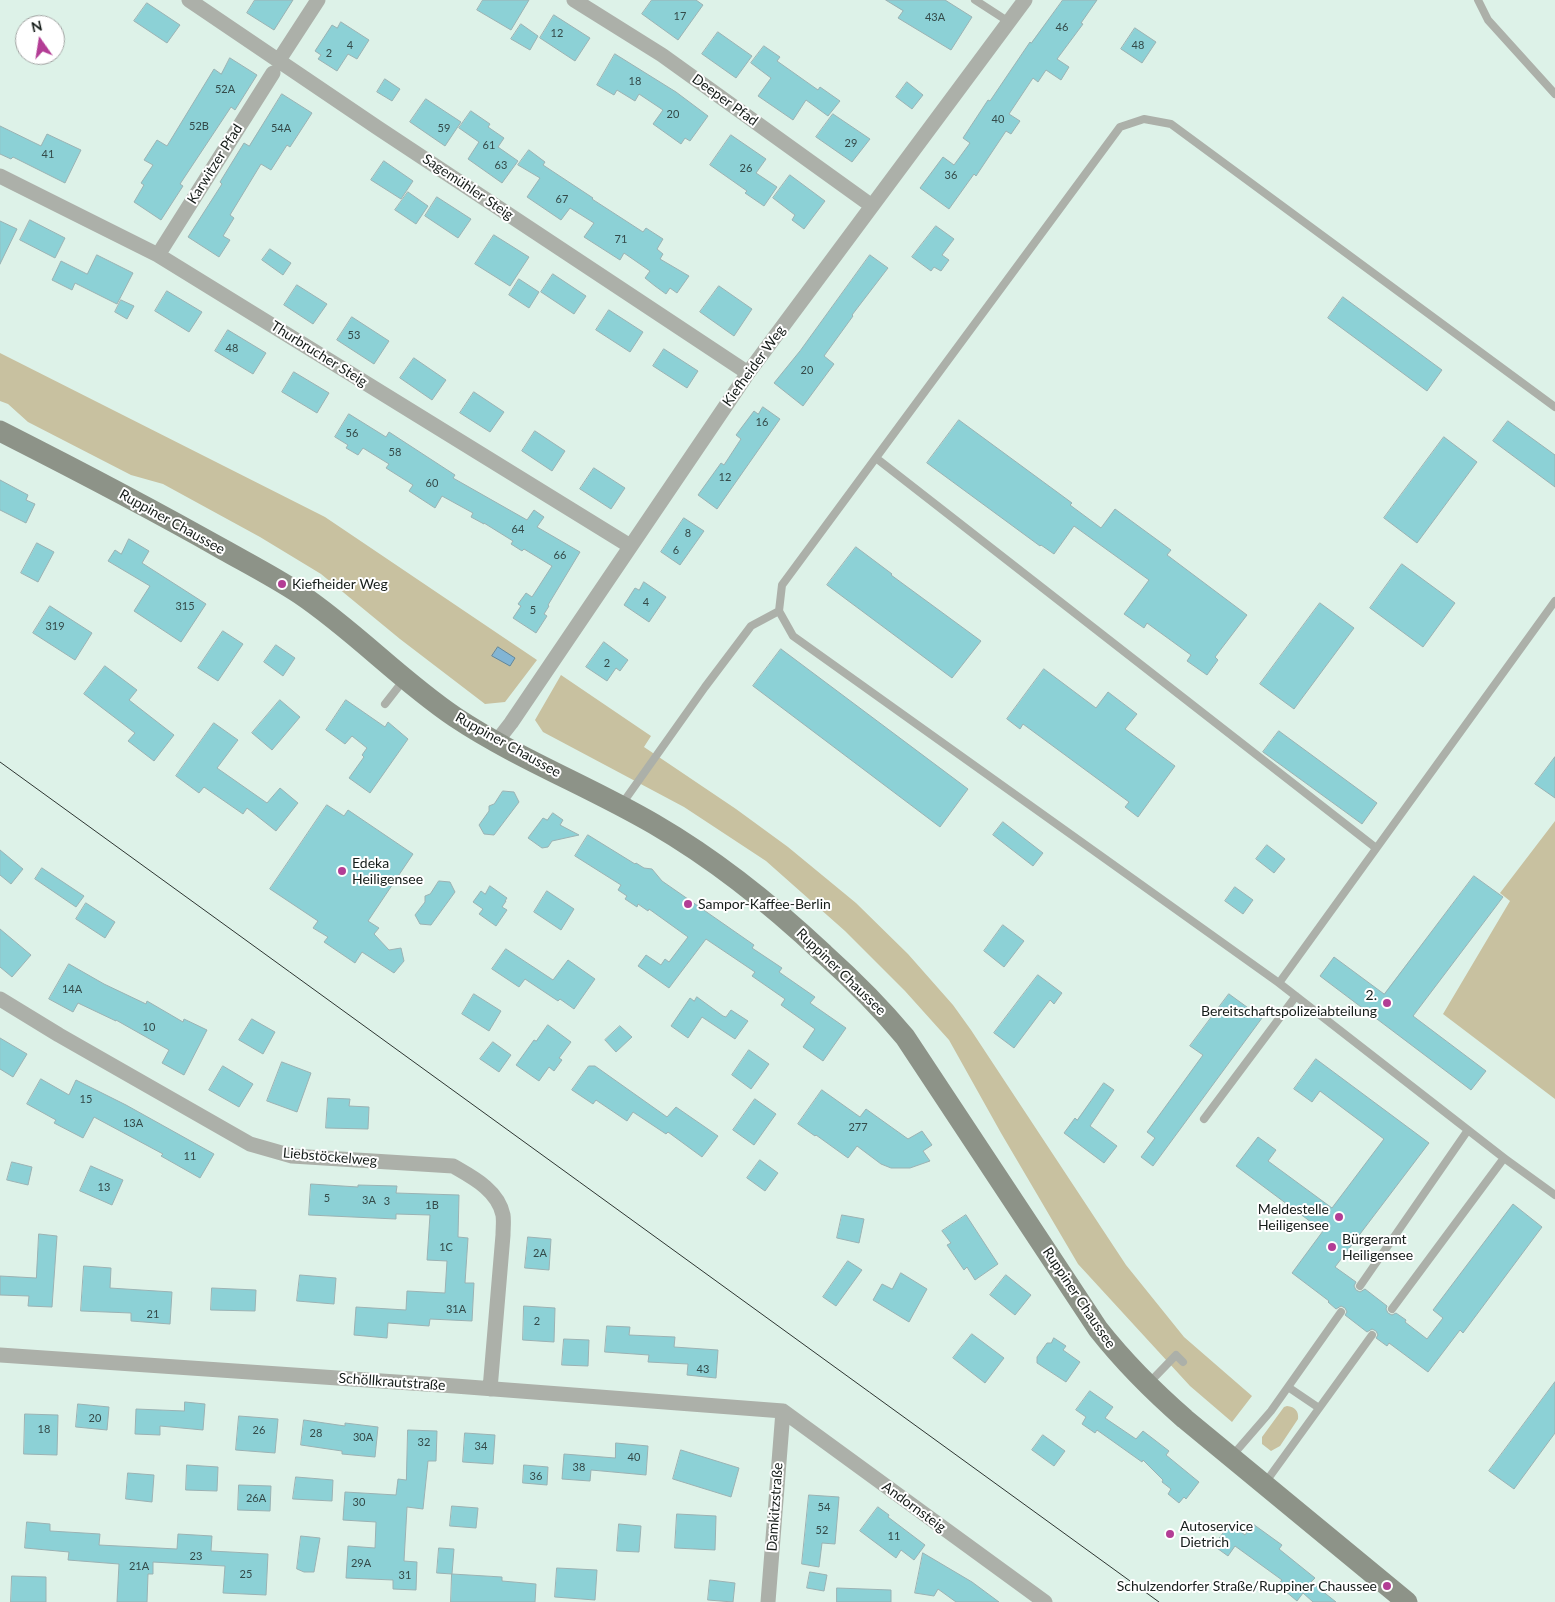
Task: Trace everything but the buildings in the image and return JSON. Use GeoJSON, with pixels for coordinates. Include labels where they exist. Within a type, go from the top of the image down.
{"type":"FeatureCollection","features":[{"type":"Feature","properties":{"kind":"main road","name":"Ruppiner Chaussee"},"geometry":{"type":"LineString","coordinates":[[0,431],[175,522],[297,592],[339,622],[405,679],[455,717],[655,824],[688,845],[759,896],[813,943],[878,1006],[904,1037],[1098,1330],[1118,1354],[1166,1403],[1407,1602]]}},
{"type":"Feature","properties":{"kind":"street","name":"Sagemühler Steig"},"geometry":{"type":"LineString","coordinates":[[189,0],[276,66],[378,128],[748,372]]}},
{"type":"Feature","properties":{"kind":"street","name":"Karwitzer Pfad"},"geometry":{"type":"LineString","coordinates":[[158,254],[318,0]]}},
{"type":"Feature","properties":{"kind":"street","name":"Deeper Pfad"},"geometry":{"type":"LineString","coordinates":[[574,0],[662,55],[872,206]]}},
{"type":"Feature","properties":{"kind":"street","name":"Kiefheider Weg"},"geometry":{"type":"LineString","coordinates":[[497,741],[748,372],[1025,0]]}},
{"type":"Feature","properties":{"kind":"street","name":"Thurbrucher Steig"},"geometry":{"type":"LineString","coordinates":[[0,176],[158,254],[630,546]]}},
{"type":"Feature","properties":{"kind":"street","name":"Liebstöckelweg"},"geometry":{"type":"LineString","coordinates":[[0,999],[250,1144],[292,1156],[453,1166],[474,1178],[494,1195],[503,1215],[490,1389]]}},
{"type":"Feature","properties":{"kind":"street","name":"Schöllkrautstraße"},"geometry":{"type":"LineString","coordinates":[[0,1355],[783,1411]]}},
{"type":"Feature","properties":{"kind":"street","name":"Damkitzstraße"},"geometry":{"type":"LineString","coordinates":[[768,1602],[783,1411]]}},
{"type":"Feature","properties":{"kind":"street","name":"Andornsteig"},"geometry":{"type":"LineString","coordinates":[[783,1411],[1045,1602]]}},
{"type":"Feature","properties":{"kind":"lane"},"geometry":{"type":"LineString","coordinates":[[975,0],[1009,22]]}},
{"type":"Feature","properties":{"kind":"lane"},"geometry":{"type":"LineString","coordinates":[[1478,0],[1488,20],[1555,94]]}},
{"type":"Feature","properties":{"kind":"lane"},"geometry":{"type":"LineString","coordinates":[[1555,407],[1171,124],[1144,119],[1120,127],[782,585],[779,612],[793,636],[1279,982],[1504,1158],[1555,1194]]}},
{"type":"Feature","properties":{"kind":"lane"},"geometry":{"type":"LineString","coordinates":[[876,458],[1376,848]]}},
{"type":"Feature","properties":{"kind":"lane"},"geometry":{"type":"LineString","coordinates":[[1279,982],[1555,601]]}},
{"type":"Feature","properties":{"kind":"lane"},"geometry":{"type":"LineString","coordinates":[[621,806],[705,687],[751,626],[779,612]]}},
{"type":"Feature","properties":{"kind":"lane"},"geometry":{"type":"LineString","coordinates":[[385,704],[405,679]]}},
{"type":"Feature","properties":{"kind":"lane"},"geometry":{"type":"LineString","coordinates":[[1204,1119],[1296,996]]}},
{"type":"Feature","properties":{"kind":"lane"},"geometry":{"type":"LineString","coordinates":[[1360,1286],[1468,1130]]}},
{"type":"Feature","properties":{"kind":"lane"},"geometry":{"type":"LineString","coordinates":[[1392,1309],[1504,1158]]}},
{"type":"Feature","properties":{"kind":"lane"},"geometry":{"type":"LineString","coordinates":[[1231,1458],[1271,1411],[1341,1312]]}},
{"type":"Feature","properties":{"kind":"lane"},"geometry":{"type":"LineString","coordinates":[[1264,1484],[1372,1335]]}},
{"type":"Feature","properties":{"kind":"lane"},"geometry":{"type":"LineString","coordinates":[[1148,1385],[1176,1355],[1183,1362]]}},
{"type":"Feature","properties":{"kind":"lane"},"geometry":{"type":"LineString","coordinates":[[1288,1387],[1319,1408]]}},
{"type":"Feature","properties":{"kind":"shaded area"},"geometry":{"type":"Polygon","coordinates":[[[0,353],[325,517],[537,660],[505,702],[485,704],[400,639],[321,574],[260,537],[163,484],[131,475],[28,422],[8,404],[0,401],[0,353]]]}},
{"type":"Feature","properties":{"kind":"shaded area"},"geometry":{"type":"Polygon","coordinates":[[[561,675],[651,736],[644,747],[736,809],[788,847],[856,903],[908,954],[953,1005],[971,1030],[1126,1265],[1184,1337],[1252,1396],[1232,1422],[1190,1386],[1078,1264],[949,1040],[905,991],[845,931],[766,861],[684,807],[543,732],[535,720],[561,675]]]}},
{"type":"Feature","properties":{"kind":"shaded area"},"geometry":{"type":"Polygon","coordinates":[[[1555,821],[1555,1099],[1443,1014],[1510,901],[1500,893],[1555,821]]]}},
{"type":"Feature","properties":{"kind":"shaded area"},"geometry":{"type":"Polygon","coordinates":[[[1287,1406],[1296,1410],[1298,1419],[1280,1446],[1271,1451],[1262,1444],[1262,1437],[1284,1407],[1287,1406]]]}},
{"type":"Feature","properties":{"kind":"water"},"geometry":{"type":"Polygon","coordinates":[[[498,647],[515,658],[510,666],[492,656],[498,647]]]}},
{"type":"Feature","properties":{"kind":"tram line"},"geometry":{"type":"LineString","coordinates":[[0,762],[1159,1602]]}},
{"type":"Feature","properties":{"kind":"place","name":"Kiefheider Weg"},"geometry":{"type":"Point","coordinates":[282,584]}},
{"type":"Feature","properties":{"kind":"place","name":"Edeka Heiligensee"},"geometry":{"type":"Point","coordinates":[342,871]}},
{"type":"Feature","properties":{"kind":"place","name":"Sampor-Kaffee-Berlin"},"geometry":{"type":"Point","coordinates":[688,904]}},
{"type":"Feature","properties":{"kind":"place","name":"2. Bereitschaftspolizeiabteilung"},"geometry":{"type":"Point","coordinates":[1387,1003]}},
{"type":"Feature","properties":{"kind":"place","name":"Meldestelle Heiligensee"},"geometry":{"type":"Point","coordinates":[1339,1217]}},
{"type":"Feature","properties":{"kind":"place","name":"Bürgeramt Heiligensee"},"geometry":{"type":"Point","coordinates":[1332,1247]}},
{"type":"Feature","properties":{"kind":"place","name":"Autoservice Dietrich"},"geometry":{"type":"Point","coordinates":[1170,1534]}},
{"type":"Feature","properties":{"kind":"place","name":"Schulzendorfer Straße/Ruppiner Chaussee"},"geometry":{"type":"Point","coordinates":[1387,1586]}}]}
